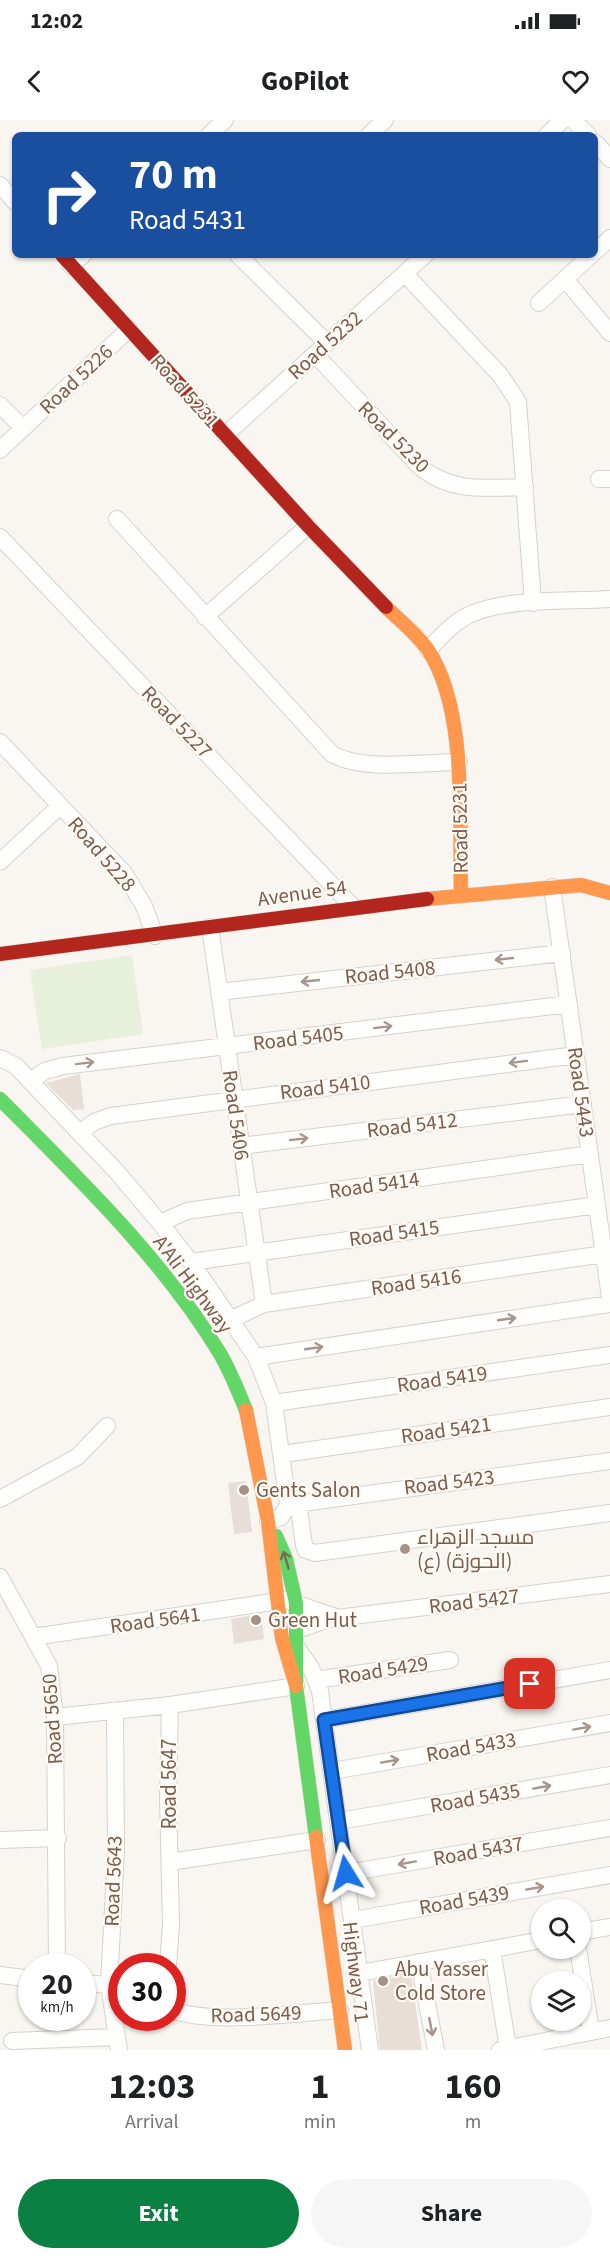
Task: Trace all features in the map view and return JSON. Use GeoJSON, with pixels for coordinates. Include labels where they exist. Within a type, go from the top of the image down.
{"type":"FeatureCollection","features":[{"type":"Feature","properties":{"kind":"street"},"geometry":{"type":"LineString","coordinates":[[212,132],[225,120]]}},
{"type":"Feature","properties":{"kind":"street"},"geometry":{"type":"LineString","coordinates":[[551,132],[563,120]]}},
{"type":"Feature","properties":{"kind":"street"},"geometry":{"type":"LineString","coordinates":[[573,120],[585,132]]}},
{"type":"Feature","properties":{"kind":"street"},"geometry":{"type":"LineString","coordinates":[[372,132],[384,121]]}},
{"type":"Feature","properties":{"kind":"street"},"geometry":{"type":"LineString","coordinates":[[598,145],[610,159]]}},
{"type":"Feature","properties":{"kind":"street"},"geometry":{"type":"LineString","coordinates":[[0,185],[12,199]]}},
{"type":"Feature","properties":{"kind":"street"},"geometry":{"type":"LineString","coordinates":[[598,249],[610,238]]}},
{"type":"Feature","properties":{"kind":"street","name":"Road 5230"},"geometry":{"type":"LineString","coordinates":[[241,258],[321,349],[418,465],[435,478],[467,488],[525,487]]}},
{"type":"Feature","properties":{"kind":"street","name":"Road 5232"},"geometry":{"type":"LineString","coordinates":[[225,435],[422,258]]}},
{"type":"Feature","properties":{"kind":"street"},"geometry":{"type":"LineString","coordinates":[[539,303],[588,258]]}},
{"type":"Feature","properties":{"kind":"street","name":"Road 5231"},"geometry":{"type":"LineString","coordinates":[[72,259],[129,329],[225,435],[308,526],[428,650],[450,700],[459,762],[461,894]]}},
{"type":"Feature","properties":{"kind":"street"},"geometry":{"type":"LineString","coordinates":[[405,274],[511,388],[521,418],[533,603]]}},
{"type":"Feature","properties":{"kind":"street"},"geometry":{"type":"LineString","coordinates":[[565,279],[610,333]]}},
{"type":"Feature","properties":{"kind":"street","name":"Road 5226"},"geometry":{"type":"LineString","coordinates":[[0,450],[129,329]]}},
{"type":"Feature","properties":{"kind":"street","name":"Road 5226"},"geometry":{"type":"LineString","coordinates":[[0,405],[23,428]]}},
{"type":"Feature","properties":{"kind":"street","name":"Road 5231"},"geometry":{"type":"LineString","coordinates":[[117,519],[324,746],[342,759],[364,764],[459,762]]}},
{"type":"Feature","properties":{"kind":"street"},"geometry":{"type":"LineString","coordinates":[[205,616],[308,526]]}},
{"type":"Feature","properties":{"kind":"street","name":"Road 5227"},"geometry":{"type":"LineString","coordinates":[[0,537],[353,907]]}},
{"type":"Feature","properties":{"kind":"street"},"geometry":{"type":"LineString","coordinates":[[428,650],[450,627],[465,617],[499,606],[610,600]]}},
{"type":"Feature","properties":{"kind":"street","name":"Road 5228"},"geometry":{"type":"LineString","coordinates":[[0,742],[124,873],[144,906],[155,936]]}},
{"type":"Feature","properties":{"kind":"street","name":"Road 5228"},"geometry":{"type":"LineString","coordinates":[[0,862],[60,806]]}},
{"type":"Feature","properties":{"kind":"street","name":"Avenue 54"},"geometry":{"type":"LineString","coordinates":[[0,954],[155,936],[353,907],[461,894],[581,885],[599,888],[610,893]]}},
{"type":"Feature","properties":{"kind":"street","name":"Road 5443"},"geometry":{"type":"LineString","coordinates":[[552,887],[590,1154],[602,1212],[604,1254],[610,1297]]}},
{"type":"Feature","properties":{"kind":"street","name":"Road 5406"},"geometry":{"type":"LineString","coordinates":[[210,927],[264,1304]]}},
{"type":"Feature","properties":{"kind":"street","name":"Road 5408"},"geometry":{"type":"LineString","coordinates":[[219,992],[562,953]]}},
{"type":"Feature","properties":{"kind":"street","name":"Road 5405"},"geometry":{"type":"LineString","coordinates":[[30,1081],[53,1067],[569,1004]]}},
{"type":"Feature","properties":{"kind":"street","name":"Road 5410"},"geometry":{"type":"LineString","coordinates":[[80,1133],[94,1122],[111,1116],[234,1098],[576,1055]]}},
{"type":"Feature","properties":{"kind":"street"},"geometry":{"type":"LineString","coordinates":[[0,1058],[16,1066],[80,1133],[160,1223],[232,1319],[256,1357],[274,1403],[293,1503],[306,1550],[315,1553],[610,1513]]}},
{"type":"Feature","properties":{"kind":"street","name":"A'Ali Highway"},"geometry":{"type":"LineString","coordinates":[[0,1086],[12,1112]]}},
{"type":"Feature","properties":{"kind":"street","name":"A'Ali Highway"},"geometry":{"type":"LineString","coordinates":[[0,1099],[109,1210],[194,1314],[220,1354],[246,1410],[268,1521],[276,1602],[291,1637]]}},
{"type":"Feature","properties":{"kind":"street","name":"Road 5412"},"geometry":{"type":"LineString","coordinates":[[241,1146],[583,1104]]}},
{"type":"Feature","properties":{"kind":"street","name":"Road 5414"},"geometry":{"type":"LineString","coordinates":[[160,1223],[187,1211],[590,1154]]}},
{"type":"Feature","properties":{"kind":"street","name":"Road 5415"},"geometry":{"type":"LineString","coordinates":[[191,1262],[256,1252],[602,1212]]}},
{"type":"Feature","properties":{"kind":"street","name":"Road 5416"},"geometry":{"type":"LineString","coordinates":[[232,1319],[264,1304],[604,1254]]}},
{"type":"Feature","properties":{"kind":"street"},"geometry":{"type":"LineString","coordinates":[[256,1357],[610,1304]]}},
{"type":"Feature","properties":{"kind":"street","name":"Road 5419"},"geometry":{"type":"LineString","coordinates":[[274,1403],[610,1355]]}},
{"type":"Feature","properties":{"kind":"street","name":"Road 5421"},"geometry":{"type":"LineString","coordinates":[[283,1454],[610,1407]]}},
{"type":"Feature","properties":{"kind":"street"},"geometry":{"type":"LineString","coordinates":[[0,1499],[77,1457],[107,1426]]}},
{"type":"Feature","properties":{"kind":"street","name":"Road 5423"},"geometry":{"type":"LineString","coordinates":[[293,1503],[610,1461]]}},
{"type":"Feature","properties":{"kind":"street"},"geometry":{"type":"LineString","coordinates":[[268,1521],[281,1517],[293,1503]]}},
{"type":"Feature","properties":{"kind":"street","name":"A'Ali Highway"},"geometry":{"type":"LineString","coordinates":[[268,1521],[286,1559],[296,1603],[291,1637],[296,1686]]}},
{"type":"Feature","properties":{"kind":"street","name":"Road 5650"},"geometry":{"type":"LineString","coordinates":[[0,1577],[49,1666],[55,1717],[58,1838],[57,1953]]}},
{"type":"Feature","properties":{"kind":"street","name":"Road 5427"},"geometry":{"type":"LineString","coordinates":[[291,1637],[322,1621],[337,1618],[610,1584]]}},
{"type":"Feature","properties":{"kind":"street","name":"Road 5641"},"geometry":{"type":"LineString","coordinates":[[33,1637],[286,1600],[296,1603]]}},
{"type":"Feature","properties":{"kind":"street","name":"Road 5427"},"geometry":{"type":"LineString","coordinates":[[296,1603],[337,1618]]}},
{"type":"Feature","properties":{"kind":"street"},"geometry":{"type":"LineString","coordinates":[[291,1637],[316,1680],[325,1724],[370,2050]]}},
{"type":"Feature","properties":{"kind":"street","name":"Road 5429"},"geometry":{"type":"LineString","coordinates":[[316,1680],[450,1660]]}},
{"type":"Feature","properties":{"kind":"street"},"geometry":{"type":"LineString","coordinates":[[300,1716],[325,1724],[610,1670]]}},
{"type":"Feature","properties":{"kind":"street"},"geometry":{"type":"LineString","coordinates":[[55,1717],[170,1705],[296,1686]]}},
{"type":"Feature","properties":{"kind":"street","name":"Highway 71"},"geometry":{"type":"LineString","coordinates":[[296,1686],[345,2050]]}},
{"type":"Feature","properties":{"kind":"street","name":"Road 5647"},"geometry":{"type":"LineString","coordinates":[[169,1953],[171,1924],[170,1705]]}},
{"type":"Feature","properties":{"kind":"street","name":"Road 5643"},"geometry":{"type":"LineString","coordinates":[[115,1712],[115,1953]]}},
{"type":"Feature","properties":{"kind":"street","name":"Road 5433"},"geometry":{"type":"LineString","coordinates":[[332,1771],[610,1723]]}},
{"type":"Feature","properties":{"kind":"street","name":"Road 5435"},"geometry":{"type":"LineString","coordinates":[[339,1821],[610,1775]]}},
{"type":"Feature","properties":{"kind":"street","name":"Road 5437"},"geometry":{"type":"LineString","coordinates":[[346,1873],[610,1828]]}},
{"type":"Feature","properties":{"kind":"street"},"geometry":{"type":"LineString","coordinates":[[0,1839],[58,1838]]}},
{"type":"Feature","properties":{"kind":"street","name":"Road 5647"},"geometry":{"type":"LineString","coordinates":[[170,1862],[317,1840]]}},
{"type":"Feature","properties":{"kind":"street","name":"Road 5439"},"geometry":{"type":"LineString","coordinates":[[353,1920],[610,1875]]}},
{"type":"Feature","properties":{"kind":"street"},"geometry":{"type":"LineString","coordinates":[[591,1930],[610,1927]]}},
{"type":"Feature","properties":{"kind":"street"},"geometry":{"type":"LineString","coordinates":[[360,1973],[531,1942]]}},
{"type":"Feature","properties":{"kind":"street"},"geometry":{"type":"LineString","coordinates":[[492,1948],[504,2049],[610,2028]]}},
{"type":"Feature","properties":{"kind":"street"},"geometry":{"type":"LineString","coordinates":[[580,1959],[591,2032]]}},
{"type":"Feature","properties":{"kind":"street"},"geometry":{"type":"LineString","coordinates":[[419,1962],[436,2050]]}},
{"type":"Feature","properties":{"kind":"street"},"geometry":{"type":"LineString","coordinates":[[0,1975],[18,1977]]}},
{"type":"Feature","properties":{"kind":"street","name":"Road 5649"},"geometry":{"type":"LineString","coordinates":[[186,2016],[212,2017],[340,2010]]}},
{"type":"Feature","properties":{"kind":"street"},"geometry":{"type":"LineString","coordinates":[[12,2041],[117,2044]]}},
{"type":"Feature","properties":{"kind":"green space"},"geometry":{"type":"Polygon","coordinates":[[[132,955],[143,1034],[42,1049],[30,970],[132,955]]]}},
{"type":"Feature","properties":{"kind":"building"},"geometry":{"type":"Polygon","coordinates":[[[80,1074],[84,1109],[73,1110],[46,1083],[80,1074]]]}},
{"type":"Feature","properties":{"kind":"building"},"geometry":{"type":"Polygon","coordinates":[[[246,1481],[252,1532],[234,1534],[228,1483],[246,1481]]]}},
{"type":"Feature","properties":{"kind":"building"},"geometry":{"type":"Polygon","coordinates":[[[261,1614],[264,1639],[234,1644],[231,1619],[261,1614]]]}},
{"type":"Feature","properties":{"kind":"building"},"geometry":{"type":"Polygon","coordinates":[[[411,1974],[422,2050],[380,2050],[373,1981],[411,1974]]]}},
{"type":"Feature","properties":{"kind":"traffic: fast"},"geometry":{"type":"LineString","coordinates":[[0,1099],[117,1219],[172,1284],[219,1352],[246,1410]]}},
{"type":"Feature","properties":{"kind":"traffic: fast"},"geometry":{"type":"LineString","coordinates":[[276,1536],[286,1559],[296,1603],[296,1686],[316,1837]]}},
{"type":"Feature","properties":{"kind":"traffic: slow"},"geometry":{"type":"LineString","coordinates":[[386,607],[424,644],[441,675],[450,703],[459,768],[461,894]]}},
{"type":"Feature","properties":{"kind":"traffic: slow"},"geometry":{"type":"LineString","coordinates":[[427,899],[581,885],[610,893]]}},
{"type":"Feature","properties":{"kind":"traffic: slow"},"geometry":{"type":"LineString","coordinates":[[246,1410],[268,1521],[282,1638],[296,1686]]}},
{"type":"Feature","properties":{"kind":"traffic: slow"},"geometry":{"type":"LineString","coordinates":[[316,1837],[345,2050]]}},
{"type":"Feature","properties":{"kind":"traffic: jam"},"geometry":{"type":"LineString","coordinates":[[65,258],[308,526],[386,607]]}},
{"type":"Feature","properties":{"kind":"traffic: jam"},"geometry":{"type":"LineString","coordinates":[[0,954],[427,899]]}},
{"type":"Feature","properties":{"kind":"place","name":"Gents Salon"},"geometry":{"type":"Point","coordinates":[244,1490]}},
{"type":"Feature","properties":{"kind":"place","name":"مسجد الزهراء (ع) (الحوزة)"},"geometry":{"type":"Point","coordinates":[405,1549]}},
{"type":"Feature","properties":{"kind":"place","name":"Green Hut"},"geometry":{"type":"Point","coordinates":[256,1620]}},
{"type":"Feature","properties":{"kind":"place","name":"Abu Yasser Cold Store"},"geometry":{"type":"Point","coordinates":[383,1981]}},
{"type":"Feature","properties":{"kind":"route"},"geometry":{"type":"LineString","coordinates":[[346,1873],[324,1720],[530,1684]]}}]}
